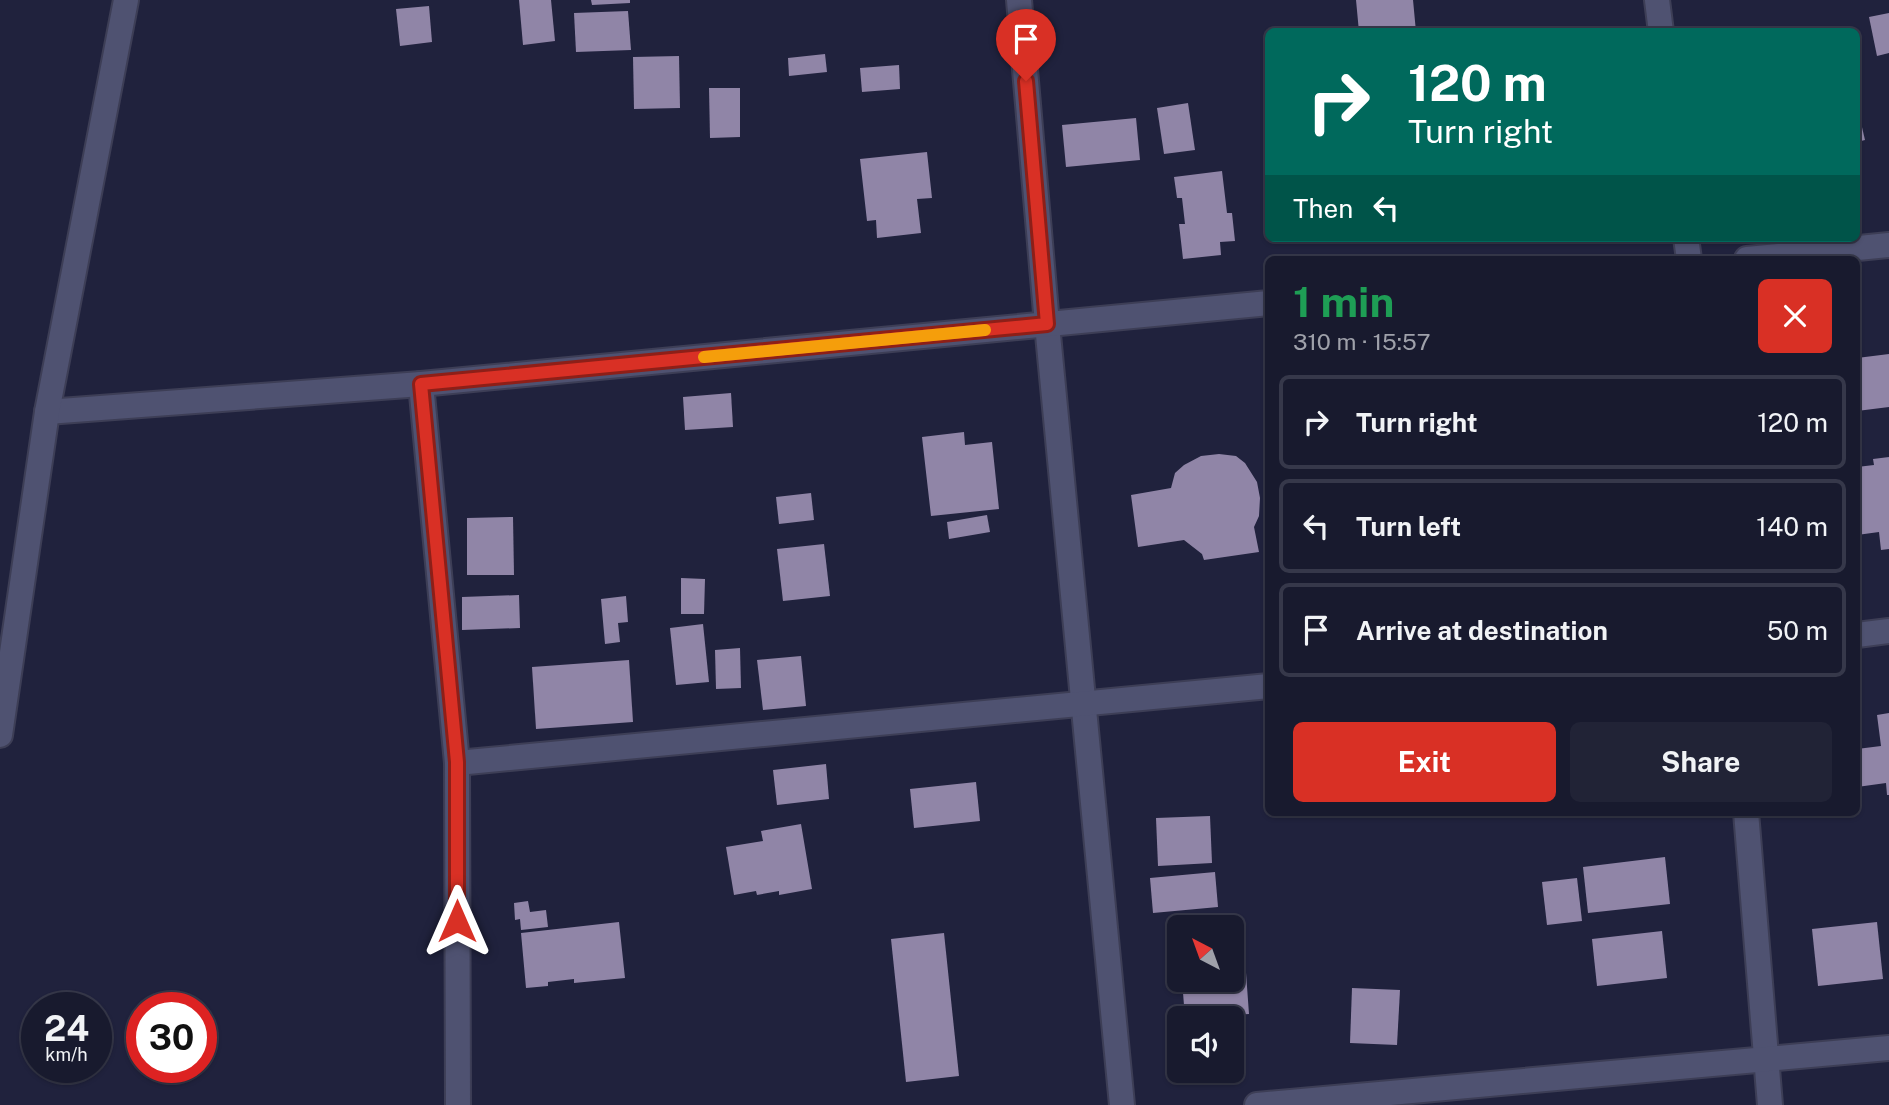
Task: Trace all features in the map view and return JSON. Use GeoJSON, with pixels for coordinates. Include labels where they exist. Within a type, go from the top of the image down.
{"type":"FeatureCollection","features":[{"type":"Feature","properties":{"kind":"street"},"geometry":{"type":"LineString","coordinates":[[0,736],[47,412],[126,0]]}},
{"type":"Feature","properties":{"kind":"street"},"geometry":{"type":"LineString","coordinates":[[1019,0],[1047,324],[1122,1105]]}},
{"type":"Feature","properties":{"kind":"street"},"geometry":{"type":"LineString","coordinates":[[1657,0],[1660,28]]}},
{"type":"Feature","properties":{"kind":"street"},"geometry":{"type":"LineString","coordinates":[[1777,256],[1889,245]]}},
{"type":"Feature","properties":{"kind":"street"},"geometry":{"type":"LineString","coordinates":[[47,412],[421,384],[1265,303]]}},
{"type":"Feature","properties":{"kind":"street"},"geometry":{"type":"LineString","coordinates":[[421,384],[457,762],[458,1105]]}},
{"type":"Feature","properties":{"kind":"street"},"geometry":{"type":"LineString","coordinates":[[1860,635],[1889,631]]}},
{"type":"Feature","properties":{"kind":"street"},"geometry":{"type":"LineString","coordinates":[[457,762],[1265,686]]}},
{"type":"Feature","properties":{"kind":"street"},"geometry":{"type":"LineString","coordinates":[[1746,816],[1770,1105]]}},
{"type":"Feature","properties":{"kind":"street"},"geometry":{"type":"LineString","coordinates":[[1257,1105],[1889,1048]]}},
{"type":"Feature","properties":{"kind":"building"},"geometry":{"type":"Polygon","coordinates":[[[519,0],[551,0],[555,41],[523,45],[519,0]]]}},
{"type":"Feature","properties":{"kind":"building"},"geometry":{"type":"Polygon","coordinates":[[[591,0],[630,0],[630,3],[592,5],[591,0]]]}},
{"type":"Feature","properties":{"kind":"building"},"geometry":{"type":"Polygon","coordinates":[[[1356,0],[1413,0],[1416,28],[1359,28],[1356,0]]]}},
{"type":"Feature","properties":{"kind":"building"},"geometry":{"type":"Polygon","coordinates":[[[429,6],[432,42],[400,46],[396,9],[429,6]]]}},
{"type":"Feature","properties":{"kind":"building"},"geometry":{"type":"Polygon","coordinates":[[[628,11],[631,50],[576,52],[574,13],[628,11]]]}},
{"type":"Feature","properties":{"kind":"building"},"geometry":{"type":"Polygon","coordinates":[[[1889,13],[1889,53],[1877,56],[1869,17],[1889,13]]]}},
{"type":"Feature","properties":{"kind":"building"},"geometry":{"type":"Polygon","coordinates":[[[825,54],[827,72],[789,76],[788,58],[825,54]]]}},
{"type":"Feature","properties":{"kind":"building"},"geometry":{"type":"Polygon","coordinates":[[[679,56],[680,108],[634,109],[633,57],[679,56]]]}},
{"type":"Feature","properties":{"kind":"building"},"geometry":{"type":"Polygon","coordinates":[[[899,65],[900,89],[862,92],[860,68],[899,65]]]}},
{"type":"Feature","properties":{"kind":"building"},"geometry":{"type":"Polygon","coordinates":[[[709,88],[740,88],[740,137],[710,138],[709,88]]]}},
{"type":"Feature","properties":{"kind":"building"},"geometry":{"type":"Polygon","coordinates":[[[1188,103],[1195,150],[1164,154],[1157,108],[1188,103]]]}},
{"type":"Feature","properties":{"kind":"building"},"geometry":{"type":"Polygon","coordinates":[[[1136,118],[1140,160],[1066,167],[1062,125],[1136,118]]]}},
{"type":"Feature","properties":{"kind":"building"},"geometry":{"type":"Polygon","coordinates":[[[1860,119],[1865,140],[1860,141],[1860,119]]]}},
{"type":"Feature","properties":{"kind":"building"},"geometry":{"type":"Polygon","coordinates":[[[927,152],[932,198],[917,199],[921,233],[877,238],[876,220],[867,221],[860,159],[927,152]]]}},
{"type":"Feature","properties":{"kind":"building"},"geometry":{"type":"Polygon","coordinates":[[[1222,171],[1227,213],[1232,213],[1235,241],[1220,242],[1221,255],[1183,259],[1179,224],[1185,224],[1182,198],[1177,198],[1174,177],[1222,171]]]}},
{"type":"Feature","properties":{"kind":"building"},"geometry":{"type":"Polygon","coordinates":[[[1889,354],[1889,407],[1860,411],[1860,358],[1889,354]]]}},
{"type":"Feature","properties":{"kind":"building"},"geometry":{"type":"Polygon","coordinates":[[[731,393],[733,427],[685,430],[683,397],[731,393]]]}},
{"type":"Feature","properties":{"kind":"building"},"geometry":{"type":"Polygon","coordinates":[[[964,432],[965,445],[992,442],[999,509],[931,516],[922,437],[964,432]]]}},
{"type":"Feature","properties":{"kind":"building"},"geometry":{"type":"Polygon","coordinates":[[[1201,456],[1236,456],[1245,463],[1257,482],[1259,516],[1254,527],[1259,552],[1204,560],[1202,554],[1184,540],[1138,547],[1131,495],[1171,488],[1175,473],[1184,465],[1201,456]]]}},
{"type":"Feature","properties":{"kind":"building"},"geometry":{"type":"Polygon","coordinates":[[[1889,457],[1889,549],[1881,550],[1879,532],[1860,535],[1860,467],[1874,465],[1873,459],[1889,457]]]}},
{"type":"Feature","properties":{"kind":"building"},"geometry":{"type":"Polygon","coordinates":[[[811,493],[814,520],[779,524],[776,497],[811,493]]]}},
{"type":"Feature","properties":{"kind":"building"},"geometry":{"type":"Polygon","coordinates":[[[987,515],[990,532],[949,539],[947,522],[987,515]]]}},
{"type":"Feature","properties":{"kind":"building"},"geometry":{"type":"Polygon","coordinates":[[[513,517],[514,575],[467,575],[467,518],[513,517]]]}},
{"type":"Feature","properties":{"kind":"building"},"geometry":{"type":"Polygon","coordinates":[[[824,544],[830,596],[783,601],[777,549],[824,544]]]}},
{"type":"Feature","properties":{"kind":"building"},"geometry":{"type":"Polygon","coordinates":[[[681,578],[705,579],[704,614],[681,614],[681,578]]]}},
{"type":"Feature","properties":{"kind":"building"},"geometry":{"type":"Polygon","coordinates":[[[519,595],[520,628],[462,630],[462,597],[519,595]]]}},
{"type":"Feature","properties":{"kind":"building"},"geometry":{"type":"Polygon","coordinates":[[[626,596],[628,622],[618,623],[620,642],[605,644],[601,599],[626,596]]]}},
{"type":"Feature","properties":{"kind":"building"},"geometry":{"type":"Polygon","coordinates":[[[703,624],[709,682],[676,685],[670,628],[703,624]]]}},
{"type":"Feature","properties":{"kind":"building"},"geometry":{"type":"Polygon","coordinates":[[[740,648],[741,688],[716,689],[715,650],[740,648]]]}},
{"type":"Feature","properties":{"kind":"building"},"geometry":{"type":"Polygon","coordinates":[[[801,656],[806,706],[763,710],[757,660],[801,656]]]}},
{"type":"Feature","properties":{"kind":"building"},"geometry":{"type":"Polygon","coordinates":[[[629,660],[633,722],[536,729],[532,667],[629,660]]]}},
{"type":"Feature","properties":{"kind":"building"},"geometry":{"type":"Polygon","coordinates":[[[1889,713],[1889,795],[1886,783],[1860,787],[1860,749],[1881,746],[1877,715],[1889,713]]]}},
{"type":"Feature","properties":{"kind":"building"},"geometry":{"type":"Polygon","coordinates":[[[826,764],[829,799],[777,805],[773,770],[826,764]]]}},
{"type":"Feature","properties":{"kind":"building"},"geometry":{"type":"Polygon","coordinates":[[[976,782],[980,821],[914,828],[910,789],[976,782]]]}},
{"type":"Feature","properties":{"kind":"building"},"geometry":{"type":"Polygon","coordinates":[[[1210,816],[1212,863],[1158,866],[1156,818],[1210,816]]]}},
{"type":"Feature","properties":{"kind":"building"},"geometry":{"type":"Polygon","coordinates":[[[801,824],[812,889],[779,895],[779,891],[757,895],[756,891],[734,895],[726,847],[763,841],[761,831],[801,824]]]}},
{"type":"Feature","properties":{"kind":"building"},"geometry":{"type":"Polygon","coordinates":[[[1665,857],[1670,904],[1588,913],[1583,867],[1665,857]]]}},
{"type":"Feature","properties":{"kind":"building"},"geometry":{"type":"Polygon","coordinates":[[[1215,872],[1218,907],[1153,913],[1150,878],[1215,872]]]}},
{"type":"Feature","properties":{"kind":"building"},"geometry":{"type":"Polygon","coordinates":[[[1577,878],[1582,921],[1547,925],[1542,882],[1577,878]]]}},
{"type":"Feature","properties":{"kind":"building"},"geometry":{"type":"Polygon","coordinates":[[[528,901],[530,912],[546,910],[548,927],[521,930],[520,919],[515,920],[514,903],[528,901]]]}},
{"type":"Feature","properties":{"kind":"building"},"geometry":{"type":"Polygon","coordinates":[[[619,922],[625,978],[574,983],[574,979],[526,988],[521,933],[619,922]]]}},
{"type":"Feature","properties":{"kind":"building"},"geometry":{"type":"Polygon","coordinates":[[[1877,922],[1883,979],[1818,986],[1812,929],[1877,922]]]}},
{"type":"Feature","properties":{"kind":"building"},"geometry":{"type":"Polygon","coordinates":[[[1662,931],[1667,978],[1597,986],[1592,939],[1662,931]]]}},
{"type":"Feature","properties":{"kind":"building"},"geometry":{"type":"Polygon","coordinates":[[[944,933],[959,1076],[906,1082],[891,939],[944,933]]]}},
{"type":"Feature","properties":{"kind":"building"},"geometry":{"type":"Polygon","coordinates":[[[1244,959],[1249,1014],[1244,1014],[1244,1006],[1184,1006],[1183,992],[1244,992],[1244,959]]]}},
{"type":"Feature","properties":{"kind":"building"},"geometry":{"type":"Polygon","coordinates":[[[1352,988],[1400,990],[1397,1045],[1350,1043],[1352,988]]]}},
{"type":"Feature","properties":{"kind":"slow traffic"},"geometry":{"type":"LineString","coordinates":[[704,357],[985,330]]}},
{"type":"Feature","properties":{"kind":"route"},"geometry":{"type":"LineString","coordinates":[[457,921],[457,762],[421,384],[1047,324],[1026,81]]}}]}
